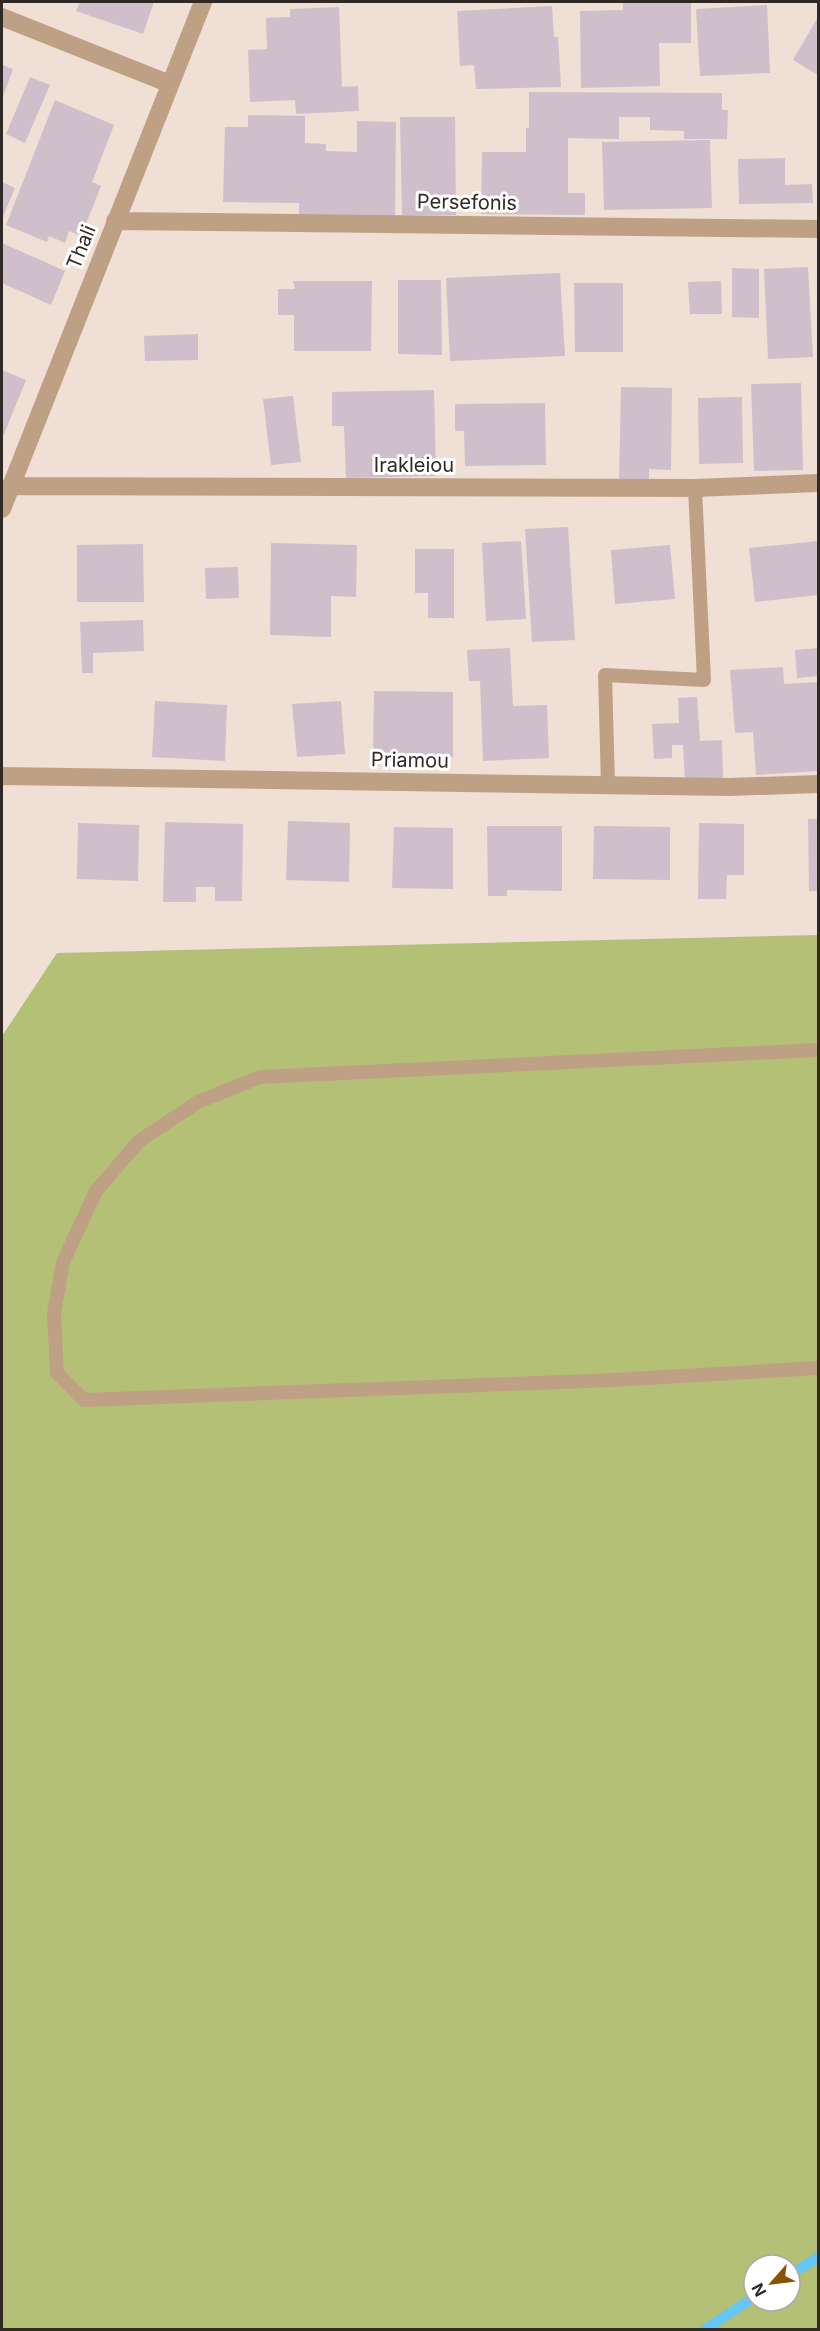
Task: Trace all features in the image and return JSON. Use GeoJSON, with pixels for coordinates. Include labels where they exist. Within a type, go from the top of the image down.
{"type":"FeatureCollection","features":[{"type":"Feature","properties":{"kind":"street","name":"Thali"},"geometry":{"type":"LineString","coordinates":[[2,509],[203,2]]}},
{"type":"Feature","properties":{"kind":"street"},"geometry":{"type":"LineString","coordinates":[[2,17],[170,84]]}},
{"type":"Feature","properties":{"kind":"street","name":"Persefonis"},"geometry":{"type":"LineString","coordinates":[[115,221],[819,229]]}},
{"type":"Feature","properties":{"kind":"street","name":"Irakleiou"},"geometry":{"type":"LineString","coordinates":[[10,486],[695,488],[819,483]]}},
{"type":"Feature","properties":{"kind":"street","name":"Priamou"},"geometry":{"type":"LineString","coordinates":[[2,776],[730,787],[819,784]]}},
{"type":"Feature","properties":{"kind":"lane"},"geometry":{"type":"LineString","coordinates":[[608,785],[604,675],[704,680],[695,488]]}},
{"type":"Feature","properties":{"kind":"lane"},"geometry":{"type":"LineString","coordinates":[[819,1050],[260,1077],[198,1102],[139,1141],[96,1191],[63,1262],[54,1314],[57,1373],[84,1400],[613,1380],[819,1368]]}},
{"type":"Feature","properties":{"kind":"green space"},"geometry":{"type":"Polygon","coordinates":[[[818,935],[818,2329],[2,2330],[2,1036],[57,953],[818,935]]]}},
{"type":"Feature","properties":{"kind":"building"},"geometry":{"type":"Polygon","coordinates":[[[80,2],[154,2],[143,34],[76,11],[80,2]]]}},
{"type":"Feature","properties":{"kind":"building"},"geometry":{"type":"Polygon","coordinates":[[[623,2],[691,2],[691,43],[659,43],[660,86],[581,88],[580,11],[623,10],[623,2]]]}},
{"type":"Feature","properties":{"kind":"building"},"geometry":{"type":"Polygon","coordinates":[[[767,5],[770,73],[700,76],[696,9],[767,5]]]}},
{"type":"Feature","properties":{"kind":"building"},"geometry":{"type":"Polygon","coordinates":[[[552,6],[554,37],[558,37],[561,87],[476,89],[474,65],[460,66],[457,11],[552,6]]]}},
{"type":"Feature","properties":{"kind":"building"},"geometry":{"type":"Polygon","coordinates":[[[339,7],[342,87],[358,86],[359,111],[296,114],[295,100],[250,102],[248,50],[267,49],[266,18],[290,17],[290,9],[339,7]]]}},
{"type":"Feature","properties":{"kind":"building"},"geometry":{"type":"Polygon","coordinates":[[[818,17],[818,75],[793,60],[818,17]]]}},
{"type":"Feature","properties":{"kind":"building"},"geometry":{"type":"Polygon","coordinates":[[[2,65],[13,69],[2,99],[2,65]]]}},
{"type":"Feature","properties":{"kind":"building"},"geometry":{"type":"Polygon","coordinates":[[[30,77],[50,85],[25,143],[6,134],[30,77]]]}},
{"type":"Feature","properties":{"kind":"building"},"geometry":{"type":"Polygon","coordinates":[[[529,92],[722,93],[722,110],[728,110],[727,139],[684,139],[684,131],[650,130],[650,117],[619,117],[619,139],[568,138],[568,193],[585,193],[585,215],[481,214],[482,152],[526,152],[529,92]]]}},
{"type":"Feature","properties":{"kind":"building"},"geometry":{"type":"Polygon","coordinates":[[[55,100],[114,125],[92,182],[101,186],[81,236],[69,231],[65,243],[49,236],[47,242],[6,225],[55,100]]]}},
{"type":"Feature","properties":{"kind":"building"},"geometry":{"type":"Polygon","coordinates":[[[248,115],[305,116],[305,143],[326,144],[326,151],[357,152],[357,121],[396,122],[395,218],[299,216],[299,203],[223,202],[225,127],[248,127],[248,115]]]}},
{"type":"Feature","properties":{"kind":"building"},"geometry":{"type":"Polygon","coordinates":[[[400,117],[455,117],[456,215],[402,215],[400,117]]]}},
{"type":"Feature","properties":{"kind":"building"},"geometry":{"type":"Polygon","coordinates":[[[710,140],[712,208],[604,210],[602,142],[710,140]]]}},
{"type":"Feature","properties":{"kind":"building"},"geometry":{"type":"Polygon","coordinates":[[[785,158],[785,185],[812,184],[813,203],[739,204],[738,159],[785,158]]]}},
{"type":"Feature","properties":{"kind":"building"},"geometry":{"type":"Polygon","coordinates":[[[2,182],[15,188],[2,219],[2,182]]]}},
{"type":"Feature","properties":{"kind":"building"},"geometry":{"type":"Polygon","coordinates":[[[2,243],[65,271],[51,305],[2,283],[2,243]]]}},
{"type":"Feature","properties":{"kind":"building"},"geometry":{"type":"Polygon","coordinates":[[[808,267],[813,357],[768,359],[764,269],[808,267]]]}},
{"type":"Feature","properties":{"kind":"building"},"geometry":{"type":"Polygon","coordinates":[[[732,268],[759,269],[759,318],[732,317],[732,268]]]}},
{"type":"Feature","properties":{"kind":"building"},"geometry":{"type":"Polygon","coordinates":[[[560,273],[565,356],[450,361],[446,278],[560,273]]]}},
{"type":"Feature","properties":{"kind":"building"},"geometry":{"type":"Polygon","coordinates":[[[398,280],[441,280],[442,355],[398,354],[398,280]]]}},
{"type":"Feature","properties":{"kind":"building"},"geometry":{"type":"Polygon","coordinates":[[[293,281],[372,281],[371,351],[294,351],[294,315],[278,315],[278,289],[295,289],[293,281]]]}},
{"type":"Feature","properties":{"kind":"building"},"geometry":{"type":"Polygon","coordinates":[[[721,281],[722,314],[690,314],[688,282],[721,281]]]}},
{"type":"Feature","properties":{"kind":"building"},"geometry":{"type":"Polygon","coordinates":[[[574,283],[623,283],[623,352],[575,352],[574,283]]]}},
{"type":"Feature","properties":{"kind":"building"},"geometry":{"type":"Polygon","coordinates":[[[198,334],[198,360],[145,361],[144,336],[198,334]]]}},
{"type":"Feature","properties":{"kind":"building"},"geometry":{"type":"Polygon","coordinates":[[[2,370],[26,380],[2,439],[2,370]]]}},
{"type":"Feature","properties":{"kind":"building"},"geometry":{"type":"Polygon","coordinates":[[[801,383],[803,470],[754,471],[751,384],[801,383]]]}},
{"type":"Feature","properties":{"kind":"building"},"geometry":{"type":"Polygon","coordinates":[[[621,387],[672,388],[671,470],[649,469],[649,481],[619,480],[621,387]]]}},
{"type":"Feature","properties":{"kind":"building"},"geometry":{"type":"Polygon","coordinates":[[[434,390],[436,476],[346,478],[344,426],[332,426],[332,392],[434,390]]]}},
{"type":"Feature","properties":{"kind":"building"},"geometry":{"type":"Polygon","coordinates":[[[293,396],[301,462],[271,465],[263,399],[293,396]]]}},
{"type":"Feature","properties":{"kind":"building"},"geometry":{"type":"Polygon","coordinates":[[[742,397],[743,463],[699,464],[698,398],[742,397]]]}},
{"type":"Feature","properties":{"kind":"building"},"geometry":{"type":"Polygon","coordinates":[[[545,403],[546,465],[465,466],[464,431],[455,431],[455,404],[545,403]]]}},
{"type":"Feature","properties":{"kind":"building"},"geometry":{"type":"Polygon","coordinates":[[[568,527],[575,640],[532,642],[525,529],[568,527]]]}},
{"type":"Feature","properties":{"kind":"building"},"geometry":{"type":"Polygon","coordinates":[[[521,541],[526,619],[486,621],[482,543],[521,541]]]}},
{"type":"Feature","properties":{"kind":"building"},"geometry":{"type":"Polygon","coordinates":[[[818,541],[818,595],[755,602],[749,548],[818,541]]]}},
{"type":"Feature","properties":{"kind":"building"},"geometry":{"type":"Polygon","coordinates":[[[271,543],[357,545],[356,597],[331,596],[331,637],[270,635],[271,543]]]}},
{"type":"Feature","properties":{"kind":"building"},"geometry":{"type":"Polygon","coordinates":[[[143,544],[144,602],[77,602],[77,545],[143,544]]]}},
{"type":"Feature","properties":{"kind":"building"},"geometry":{"type":"Polygon","coordinates":[[[670,545],[675,599],[615,604],[611,550],[670,545]]]}},
{"type":"Feature","properties":{"kind":"building"},"geometry":{"type":"Polygon","coordinates":[[[415,549],[454,549],[454,618],[428,618],[428,593],[415,593],[415,549]]]}},
{"type":"Feature","properties":{"kind":"building"},"geometry":{"type":"Polygon","coordinates":[[[238,567],[239,598],[206,599],[205,568],[238,567]]]}},
{"type":"Feature","properties":{"kind":"building"},"geometry":{"type":"Polygon","coordinates":[[[143,620],[144,651],[93,653],[93,673],[82,673],[80,622],[143,620]]]}},
{"type":"Feature","properties":{"kind":"building"},"geometry":{"type":"Polygon","coordinates":[[[510,648],[513,706],[547,705],[549,758],[483,761],[480,681],[469,681],[467,650],[510,648]]]}},
{"type":"Feature","properties":{"kind":"building"},"geometry":{"type":"Polygon","coordinates":[[[818,648],[818,676],[797,678],[795,650],[818,648]]]}},
{"type":"Feature","properties":{"kind":"building"},"geometry":{"type":"Polygon","coordinates":[[[783,667],[784,684],[818,682],[818,771],[756,775],[753,732],[735,733],[730,670],[783,667]]]}},
{"type":"Feature","properties":{"kind":"building"},"geometry":{"type":"Polygon","coordinates":[[[374,691],[453,692],[453,757],[373,756],[374,691]]]}},
{"type":"Feature","properties":{"kind":"building"},"geometry":{"type":"Polygon","coordinates":[[[697,697],[700,741],[722,740],[723,780],[685,782],[683,745],[672,745],[672,758],[654,759],[652,724],[679,723],[678,698],[697,697]]]}},
{"type":"Feature","properties":{"kind":"building"},"geometry":{"type":"Polygon","coordinates":[[[155,701],[227,705],[225,761],[152,757],[155,701]]]}},
{"type":"Feature","properties":{"kind":"building"},"geometry":{"type":"Polygon","coordinates":[[[341,701],[345,754],[297,757],[292,704],[341,701]]]}},
{"type":"Feature","properties":{"kind":"building"},"geometry":{"type":"Polygon","coordinates":[[[808,819],[818,819],[818,891],[809,891],[808,819]]]}},
{"type":"Feature","properties":{"kind":"building"},"geometry":{"type":"Polygon","coordinates":[[[288,821],[350,823],[349,882],[286,880],[288,821]]]}},
{"type":"Feature","properties":{"kind":"building"},"geometry":{"type":"Polygon","coordinates":[[[165,822],[243,824],[242,901],[215,901],[215,887],[196,887],[196,902],[163,902],[165,822]]]}},
{"type":"Feature","properties":{"kind":"building"},"geometry":{"type":"Polygon","coordinates":[[[78,823],[139,825],[138,881],[77,879],[78,823]]]}},
{"type":"Feature","properties":{"kind":"building"},"geometry":{"type":"Polygon","coordinates":[[[699,823],[744,824],[744,875],[727,875],[726,899],[698,899],[699,823]]]}},
{"type":"Feature","properties":{"kind":"building"},"geometry":{"type":"Polygon","coordinates":[[[487,826],[562,826],[562,891],[507,890],[507,896],[488,896],[487,826]]]}},
{"type":"Feature","properties":{"kind":"building"},"geometry":{"type":"Polygon","coordinates":[[[594,826],[670,827],[670,880],[593,879],[594,826]]]}},
{"type":"Feature","properties":{"kind":"building"},"geometry":{"type":"Polygon","coordinates":[[[394,827],[453,828],[453,889],[392,888],[394,827]]]}},
{"type":"Feature","properties":{"kind":"waterway"},"geometry":{"type":"LineString","coordinates":[[802,2267],[818,2257]]}},
{"type":"Feature","properties":{"kind":"waterway"},"geometry":{"type":"LineString","coordinates":[[704,2330],[742,2305]]}}]}
